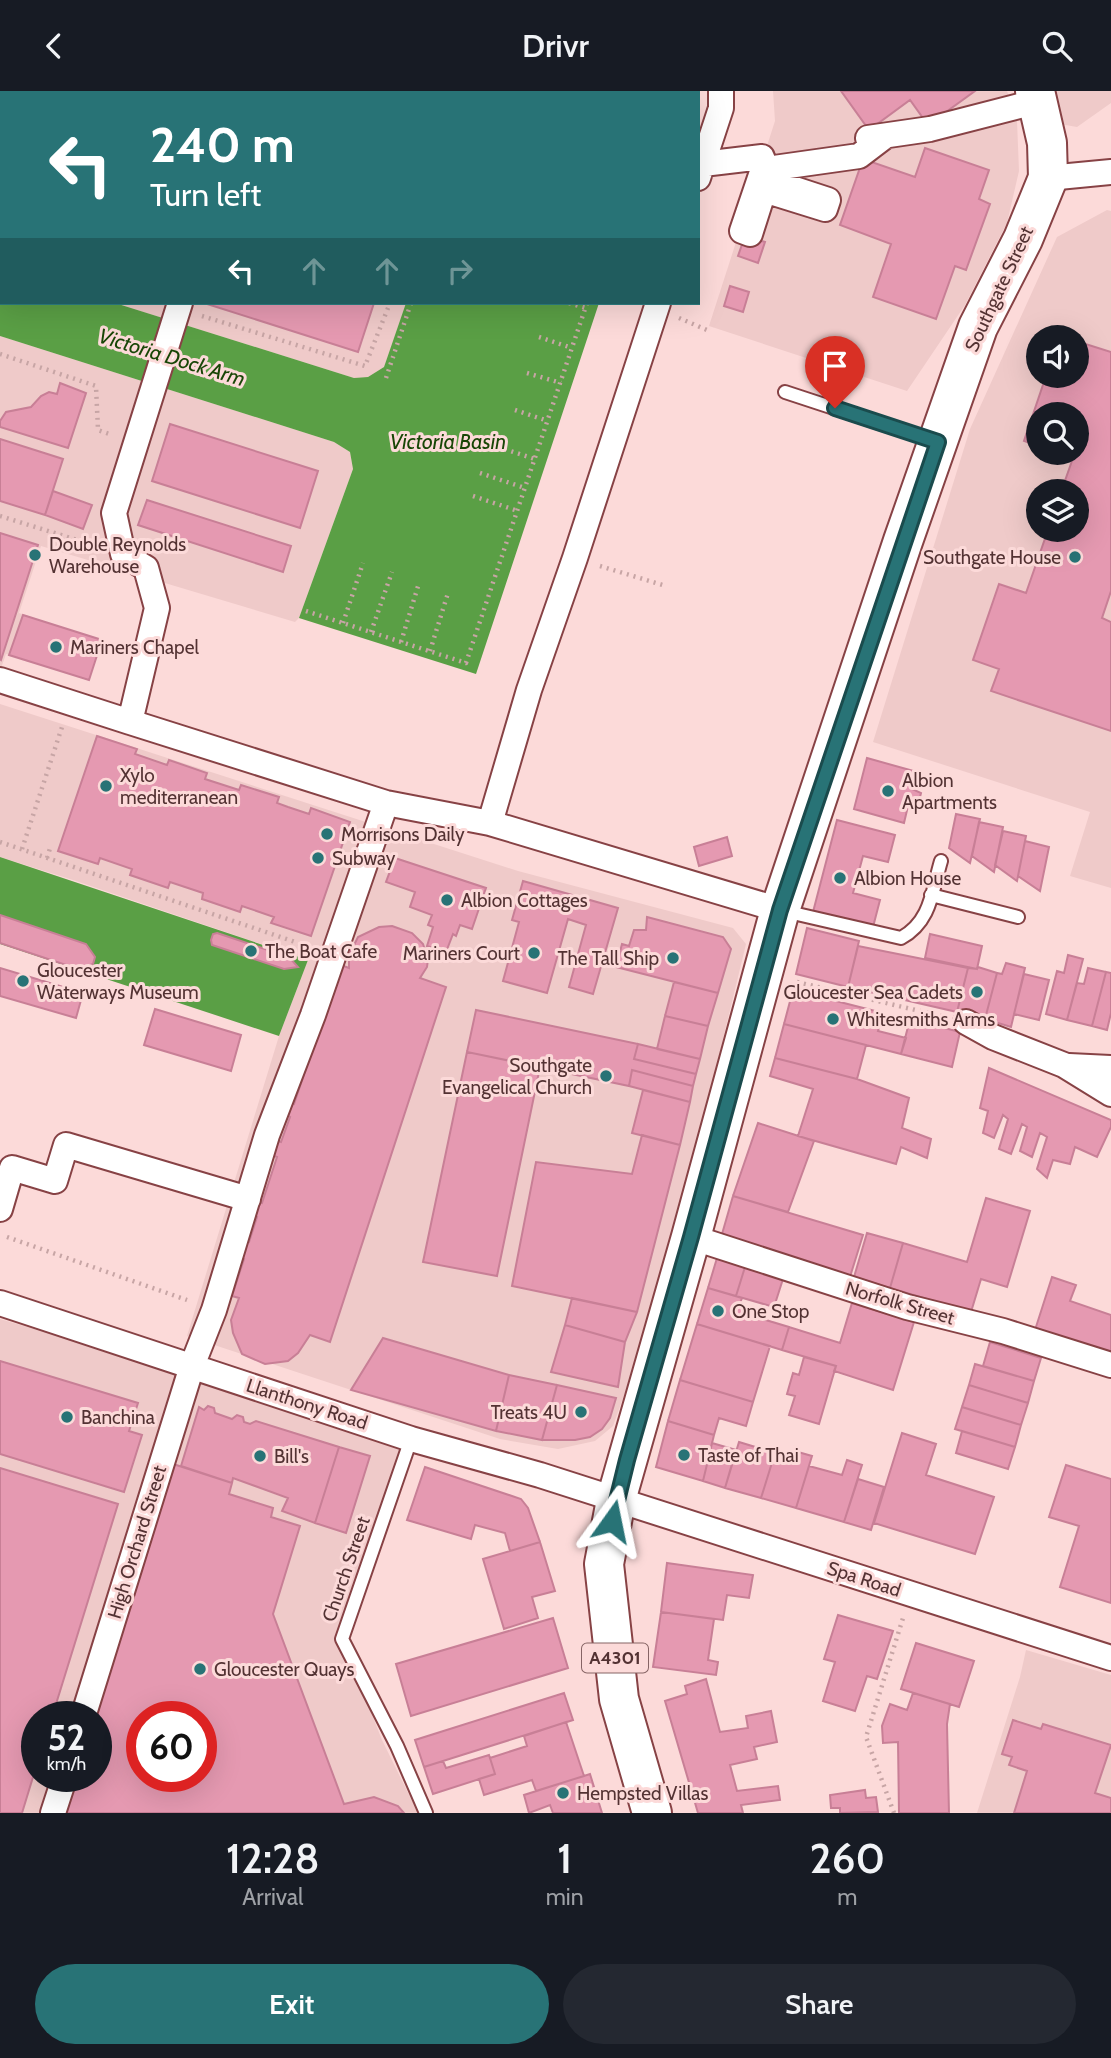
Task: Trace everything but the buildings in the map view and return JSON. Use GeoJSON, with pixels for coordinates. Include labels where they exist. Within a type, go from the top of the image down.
{"type":"FeatureCollection","features":[{"type":"Feature","properties":{"kind":"main road","name":"A4301"},"geometry":{"type":"LineString","coordinates":[[1037,96],[1047,143],[1048,179]]}},
{"type":"Feature","properties":{"kind":"main road","name":"Southgate Street"},"geometry":{"type":"LineString","coordinates":[[652,1813],[619,1699],[604,1564],[616,1500],[780,910],[978,327],[1023,239],[1048,179]]}},
{"type":"Feature","properties":{"kind":"street"},"geometry":{"type":"LineString","coordinates":[[721,100],[700,171],[762,157],[764,166],[742,231],[750,234],[764,190],[824,209],[828,199],[770,181],[775,168],[859,156],[875,137],[930,129],[1037,96]]}},
{"type":"Feature","properties":{"kind":"street"},"geometry":{"type":"LineString","coordinates":[[1048,179],[1111,172]]}},
{"type":"Feature","properties":{"kind":"street"},"geometry":{"type":"LineString","coordinates":[[490,823],[529,690],[576,558],[657,305]]}},
{"type":"Feature","properties":{"kind":"street"},"geometry":{"type":"LineString","coordinates":[[130,722],[157,608],[146,568],[123,554],[114,513],[178,309]]}},
{"type":"Feature","properties":{"kind":"street"},"geometry":{"type":"LineString","coordinates":[[0,680],[386,803],[490,823],[780,910]]}},
{"type":"Feature","properties":{"kind":"street","name":"High Orchard Street"},"geometry":{"type":"LineString","coordinates":[[88,1701],[192,1366],[214,1310],[267,1135],[334,955],[386,803]]}},
{"type":"Feature","properties":{"kind":"street"},"geometry":{"type":"LineString","coordinates":[[966,1022],[993,1037],[1064,1065],[1111,1094]]}},
{"type":"Feature","properties":{"kind":"street"},"geometry":{"type":"LineString","coordinates":[[1064,1065],[1111,1068]]}},
{"type":"Feature","properties":{"kind":"street"},"geometry":{"type":"LineString","coordinates":[[0,1209],[12,1168],[55,1181],[66,1145],[248,1199]]}},
{"type":"Feature","properties":{"kind":"street","name":"Norfolk Street"},"geometry":{"type":"LineString","coordinates":[[691,1237],[907,1307],[1003,1331],[1111,1365]]}},
{"type":"Feature","properties":{"kind":"street","name":"Llanthony Road"},"geometry":{"type":"LineString","coordinates":[[0,1303],[411,1439],[540,1475],[616,1500]]}},
{"type":"Feature","properties":{"kind":"street","name":"Spa Road"},"geometry":{"type":"LineString","coordinates":[[616,1500],[1111,1658]]}},
{"type":"Feature","properties":{"kind":"street"},"geometry":{"type":"LineString","coordinates":[[53,1813],[60,1792]]}},
{"type":"Feature","properties":{"kind":"lane"},"geometry":{"type":"LineString","coordinates":[[785,392],[938,442]]}},
{"type":"Feature","properties":{"kind":"lane"},"geometry":{"type":"LineString","coordinates":[[780,910],[901,938],[914,931],[924,919],[941,861]]}},
{"type":"Feature","properties":{"kind":"lane"},"geometry":{"type":"LineString","coordinates":[[932,895],[1018,917]]}},
{"type":"Feature","properties":{"kind":"lane","name":"Church Street"},"geometry":{"type":"LineString","coordinates":[[411,1439],[342,1639],[397,1746],[426,1813]]}},
{"type":"Feature","properties":{"kind":"path"},"geometry":{"type":"LineString","coordinates":[[178,309],[365,366],[389,305]]}},
{"type":"Feature","properties":{"kind":"path"},"geometry":{"type":"LineString","coordinates":[[386,378],[410,305]]}},
{"type":"Feature","properties":{"kind":"path"},"geometry":{"type":"LineString","coordinates":[[306,611],[466,663],[587,305]]}},
{"type":"Feature","properties":{"kind":"path"},"geometry":{"type":"LineString","coordinates":[[539,337],[572,348]]}},
{"type":"Feature","properties":{"kind":"path"},"geometry":{"type":"LineString","coordinates":[[0,354],[96,386],[98,430],[136,439]]}},
{"type":"Feature","properties":{"kind":"path"},"geometry":{"type":"LineString","coordinates":[[527,373],[561,383]]}},
{"type":"Feature","properties":{"kind":"path"},"geometry":{"type":"LineString","coordinates":[[515,410],[548,421]]}},
{"type":"Feature","properties":{"kind":"path"},"geometry":{"type":"LineString","coordinates":[[498,447],[535,459]]}},
{"type":"Feature","properties":{"kind":"path"},"geometry":{"type":"LineString","coordinates":[[480,474],[525,488]]}},
{"type":"Feature","properties":{"kind":"path"},"geometry":{"type":"LineString","coordinates":[[473,496],[517,511]]}},
{"type":"Feature","properties":{"kind":"path"},"geometry":{"type":"LineString","coordinates":[[0,516],[123,554]]}},
{"type":"Feature","properties":{"kind":"path"},"geometry":{"type":"LineString","coordinates":[[576,558],[666,586]]}},
{"type":"Feature","properties":{"kind":"path"},"geometry":{"type":"LineString","coordinates":[[343,623],[363,563]]}},
{"type":"Feature","properties":{"kind":"path"},"geometry":{"type":"LineString","coordinates":[[371,632],[392,572]]}},
{"type":"Feature","properties":{"kind":"path"},"geometry":{"type":"LineString","coordinates":[[401,642],[419,583]]}},
{"type":"Feature","properties":{"kind":"path"},"geometry":{"type":"LineString","coordinates":[[430,651],[448,593]]}},
{"type":"Feature","properties":{"kind":"path"},"geometry":{"type":"LineString","coordinates":[[22,849],[69,702]]}},
{"type":"Feature","properties":{"kind":"path"},"geometry":{"type":"LineString","coordinates":[[0,842],[334,955]]}},
{"type":"Feature","properties":{"kind":"path"},"geometry":{"type":"LineString","coordinates":[[47,858],[51,845]]}},
{"type":"Feature","properties":{"kind":"path"},"geometry":{"type":"LineString","coordinates":[[763,975],[885,1001],[966,1022]]}},
{"type":"Feature","properties":{"kind":"path"},"geometry":{"type":"LineString","coordinates":[[0,1234],[214,1310]]}},
{"type":"Feature","properties":{"kind":"path"},"geometry":{"type":"LineString","coordinates":[[894,1813],[866,1737],[910,1594]]}},
{"type":"Feature","properties":{"kind":"shaded area"},"geometry":{"type":"Polygon","coordinates":[[[773,91],[1007,91],[1017,121],[1019,171],[1007,223],[965,305],[907,391],[709,326],[775,121],[773,91]]]}},
{"type":"Feature","properties":{"kind":"shaded area"},"geometry":{"type":"Polygon","coordinates":[[[1052,91],[1111,91],[1111,103],[1077,127],[1060,124],[1052,91]]]}},
{"type":"Feature","properties":{"kind":"shaded area"},"geometry":{"type":"Polygon","coordinates":[[[1107,210],[1111,211],[1111,888],[1070,876],[1090,812],[873,742],[970,429],[1057,237],[1107,210]]]}},
{"type":"Feature","properties":{"kind":"shaded area"},"geometry":{"type":"Polygon","coordinates":[[[121,305],[405,305],[384,367],[368,377],[354,378],[121,305]]]}},
{"type":"Feature","properties":{"kind":"shaded area"},"geometry":{"type":"Polygon","coordinates":[[[0,336],[334,442],[350,452],[353,469],[299,618],[295,622],[41,546],[19,613],[102,640],[89,680],[6,654],[0,671],[0,336]]]}},
{"type":"Feature","properties":{"kind":"shaded area"},"geometry":{"type":"Polygon","coordinates":[[[0,704],[518,871],[733,928],[746,944],[664,1283],[613,1426],[595,1441],[558,1449],[500,1439],[187,1336],[279,1036],[308,960],[0,857],[0,704]]]}},
{"type":"Feature","properties":{"kind":"shaded area","name":"Gloucester Quays"},"geometry":{"type":"Polygon","coordinates":[[[0,1319],[411,1439],[342,1639],[382,1740],[418,1813],[0,1813],[0,1319]]]}},
{"type":"Feature","properties":{"kind":"shaded area"},"geometry":{"type":"Polygon","coordinates":[[[1026,1650],[1111,1675],[1111,1813],[977,1813],[1026,1650]]]}},
{"type":"Feature","properties":{"kind":"water","name":"Victoria Basin"},"geometry":{"type":"Polygon","coordinates":[[[0,305],[121,305],[354,378],[368,377],[384,367],[405,305],[598,305],[476,674],[299,618],[353,469],[350,452],[334,442],[0,336],[0,305]]]}},
{"type":"Feature","properties":{"kind":"water"},"geometry":{"type":"Polygon","coordinates":[[[0,857],[308,960],[279,1036],[0,944],[0,857]]]}},
{"type":"Feature","properties":{"kind":"place","name":"Double Reynolds Warehouse"},"geometry":{"type":"Point","coordinates":[35,555]}},
{"type":"Feature","properties":{"kind":"place","name":"Southgate House"},"geometry":{"type":"Point","coordinates":[1075,557]}},
{"type":"Feature","properties":{"kind":"place","name":"Mariners Chapel"},"geometry":{"type":"Point","coordinates":[56,647]}},
{"type":"Feature","properties":{"kind":"place","name":"Xylo mediterranean"},"geometry":{"type":"Point","coordinates":[106,786]}},
{"type":"Feature","properties":{"kind":"place","name":"Albion Apartments"},"geometry":{"type":"Point","coordinates":[888,791]}},
{"type":"Feature","properties":{"kind":"place","name":"Morrisons Daily"},"geometry":{"type":"Point","coordinates":[327,834]}},
{"type":"Feature","properties":{"kind":"place","name":"Subway"},"geometry":{"type":"Point","coordinates":[318,858]}},
{"type":"Feature","properties":{"kind":"place","name":"Albion House"},"geometry":{"type":"Point","coordinates":[840,878]}},
{"type":"Feature","properties":{"kind":"place","name":"Albion Cottages"},"geometry":{"type":"Point","coordinates":[447,900]}},
{"type":"Feature","properties":{"kind":"place","name":"The Boat Cafe"},"geometry":{"type":"Point","coordinates":[251,951]}},
{"type":"Feature","properties":{"kind":"place","name":"Mariners Court"},"geometry":{"type":"Point","coordinates":[534,953]}},
{"type":"Feature","properties":{"kind":"place","name":"The Tall Ship"},"geometry":{"type":"Point","coordinates":[673,958]}},
{"type":"Feature","properties":{"kind":"place","name":"Gloucester Waterways Museum"},"geometry":{"type":"Point","coordinates":[23,981]}},
{"type":"Feature","properties":{"kind":"place","name":"Gloucester Sea Cadets"},"geometry":{"type":"Point","coordinates":[977,992]}},
{"type":"Feature","properties":{"kind":"place","name":"Whitesmiths Arms"},"geometry":{"type":"Point","coordinates":[833,1019]}},
{"type":"Feature","properties":{"kind":"place","name":"Southgate Evangelical Church"},"geometry":{"type":"Point","coordinates":[606,1076]}},
{"type":"Feature","properties":{"kind":"place","name":"One Stop"},"geometry":{"type":"Point","coordinates":[718,1311]}},
{"type":"Feature","properties":{"kind":"place","name":"Treats 4U"},"geometry":{"type":"Point","coordinates":[581,1412]}},
{"type":"Feature","properties":{"kind":"place","name":"Banchina"},"geometry":{"type":"Point","coordinates":[67,1417]}},
{"type":"Feature","properties":{"kind":"place","name":"Taste of Thai"},"geometry":{"type":"Point","coordinates":[684,1455]}},
{"type":"Feature","properties":{"kind":"place","name":"Bill's"},"geometry":{"type":"Point","coordinates":[260,1456]}},
{"type":"Feature","properties":{"kind":"place","name":"Gloucester Quays"},"geometry":{"type":"Point","coordinates":[200,1669]}},
{"type":"Feature","properties":{"kind":"place","name":"Hempsted Villas"},"geometry":{"type":"Point","coordinates":[563,1793]}},
{"type":"Feature","properties":{"kind":"route"},"geometry":{"type":"LineString","coordinates":[[612,1521],[780,910],[938,442],[835,408]]}},
{"type":"Feature","properties":{"kind":"water label","name":"Victoria Dock Arm"},"geometry":{"type":"Point","coordinates":[172,357]}}]}
